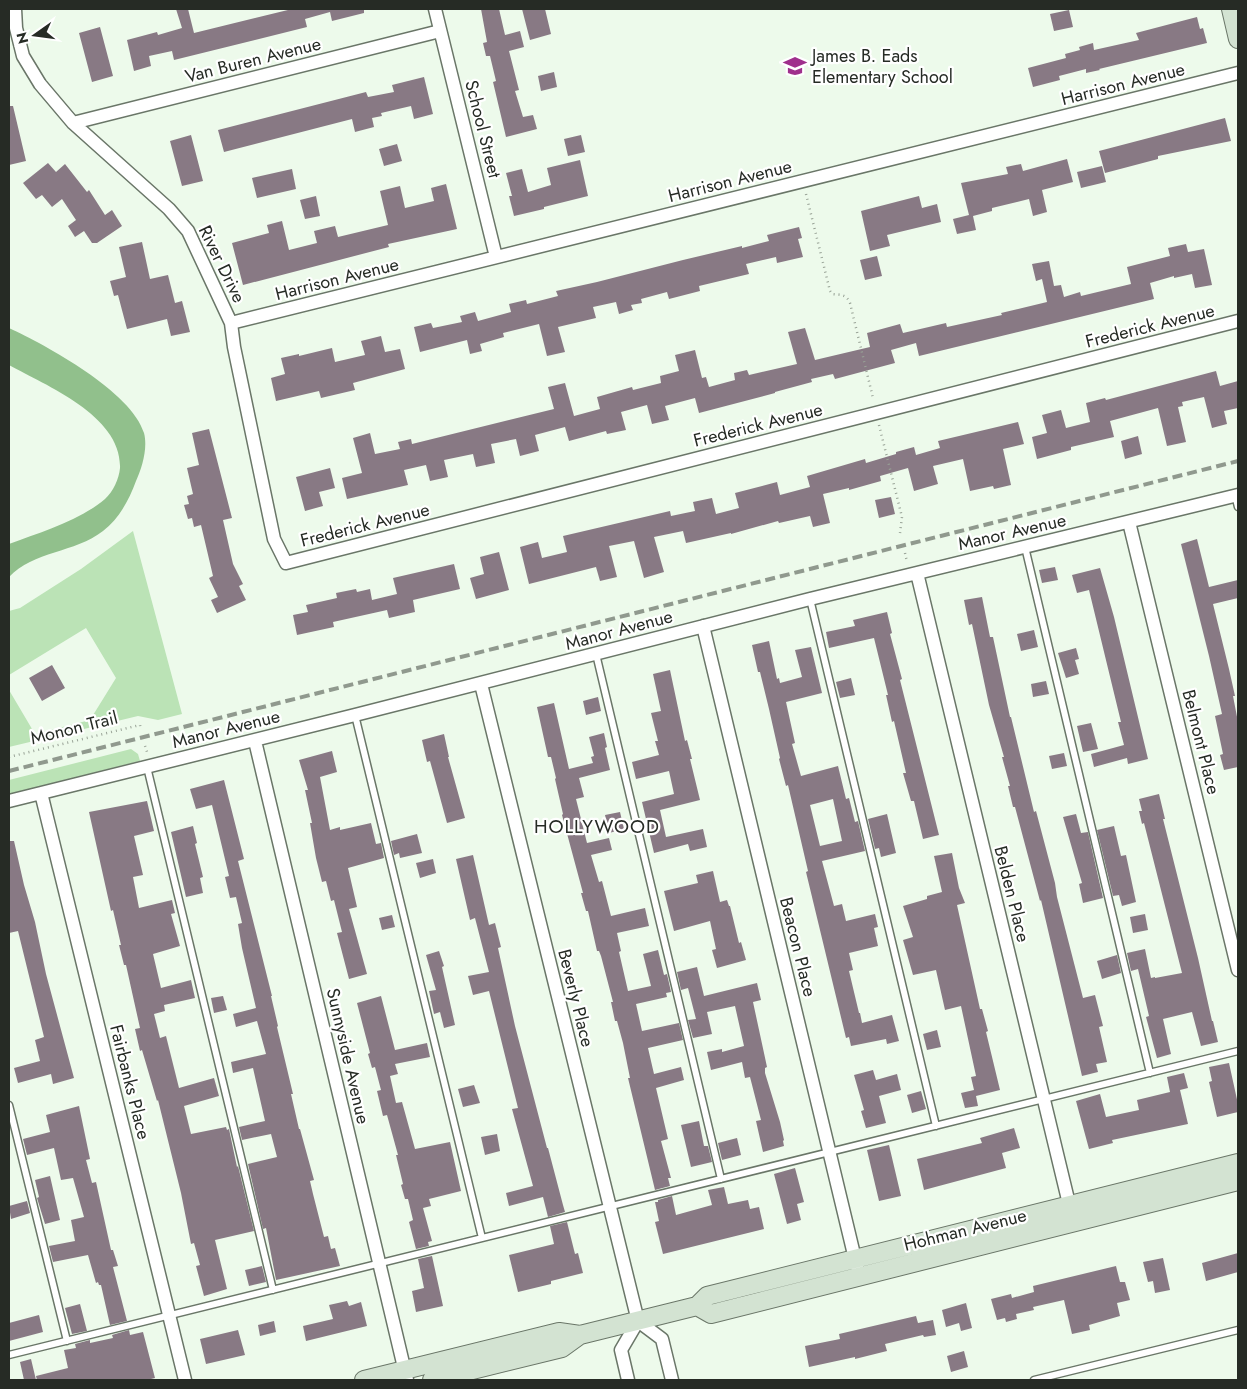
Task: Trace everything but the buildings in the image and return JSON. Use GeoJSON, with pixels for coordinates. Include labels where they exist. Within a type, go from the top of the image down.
{"type":"FeatureCollection","features":[{"type":"Feature","properties":{"kind":"main road"},"geometry":{"type":"LineString","coordinates":[[1231,9],[1238,39]]}},
{"type":"Feature","properties":{"kind":"main road","name":"Hohman Avenue"},"geometry":{"type":"LineString","coordinates":[[364,1380],[406,1375],[559,1332],[580,1335],[638,1321],[697,1306],[707,1296],[1238,1163]]}},
{"type":"Feature","properties":{"kind":"main road","name":"Hohman Avenue"},"geometry":{"type":"LineString","coordinates":[[697,1306],[711,1314],[1238,1181]]}},
{"type":"Feature","properties":{"kind":"main road","name":"Hohman Avenue"},"geometry":{"type":"LineString","coordinates":[[432,1380],[562,1348],[580,1335]]}},
{"type":"Feature","properties":{"kind":"street","name":"School Street"},"geometry":{"type":"LineString","coordinates":[[435,9],[496,257]]}},
{"type":"Feature","properties":{"kind":"street","name":"River Drive"},"geometry":{"type":"LineString","coordinates":[[13,12],[24,56],[40,84],[73,122],[169,209],[188,231],[231,323],[234,347],[274,539],[286,563]]}},
{"type":"Feature","properties":{"kind":"street","name":"Van Buren Avenue"},"geometry":{"type":"LineString","coordinates":[[73,122],[440,31]]}},
{"type":"Feature","properties":{"kind":"street","name":"Harrison Avenue"},"geometry":{"type":"LineString","coordinates":[[231,323],[1238,73]]}},
{"type":"Feature","properties":{"kind":"street","name":"Frederick Avenue"},"geometry":{"type":"LineString","coordinates":[[286,563],[1238,322]]}},
{"type":"Feature","properties":{"kind":"street","name":"Manor Avenue"},"geometry":{"type":"LineString","coordinates":[[9,801],[481,684],[810,599],[1129,522],[1237,499]]}},
{"type":"Feature","properties":{"kind":"street","name":"Belmont Place"},"geometry":{"type":"LineString","coordinates":[[1129,522],[1238,970]]}},
{"type":"Feature","properties":{"kind":"street","name":"Belden Place"},"geometry":{"type":"LineString","coordinates":[[917,573],[1073,1223]]}},
{"type":"Feature","properties":{"kind":"street","name":"Beacon Place"},"geometry":{"type":"LineString","coordinates":[[703,626],[859,1276]]}},
{"type":"Feature","properties":{"kind":"street","name":"Beverly Place"},"geometry":{"type":"LineString","coordinates":[[481,684],[638,1321]]}},
{"type":"Feature","properties":{"kind":"street","name":"Sunnyside Avenue"},"geometry":{"type":"LineString","coordinates":[[255,740],[406,1375]]}},
{"type":"Feature","properties":{"kind":"street","name":"Fairbanks Place"},"geometry":{"type":"LineString","coordinates":[[41,793],[185,1380]]}},
{"type":"Feature","properties":{"kind":"street"},"geometry":{"type":"LineString","coordinates":[[628,1380],[621,1350],[638,1321],[662,1339],[672,1380]]}},
{"type":"Feature","properties":{"kind":"lane"},"geometry":{"type":"LineString","coordinates":[[1025,547],[1150,1073]]}},
{"type":"Feature","properties":{"kind":"lane"},"geometry":{"type":"LineString","coordinates":[[810,599],[936,1126]]}},
{"type":"Feature","properties":{"kind":"lane"},"geometry":{"type":"LineString","coordinates":[[596,654],[721,1179]]}},
{"type":"Feature","properties":{"kind":"lane"},"geometry":{"type":"LineString","coordinates":[[355,715],[482,1238]]}},
{"type":"Feature","properties":{"kind":"lane"},"geometry":{"type":"LineString","coordinates":[[147,767],[273,1290]]}},
{"type":"Feature","properties":{"kind":"lane"},"geometry":{"type":"LineString","coordinates":[[9,1355],[1238,1051]]}},
{"type":"Feature","properties":{"kind":"lane"},"geometry":{"type":"LineString","coordinates":[[9,1105],[67,1340]]}},
{"type":"Feature","properties":{"kind":"lane"},"geometry":{"type":"LineString","coordinates":[[1034,1380],[1238,1330]]}},
{"type":"Feature","properties":{"kind":"path"},"geometry":{"type":"LineString","coordinates":[[806,194],[830,291],[832,294],[848,297],[850,303],[873,398]]}},
{"type":"Feature","properties":{"kind":"path"},"geometry":{"type":"LineString","coordinates":[[878,421],[902,517],[900,533]]}},
{"type":"Feature","properties":{"kind":"path","name":"Monon Trail"},"geometry":{"type":"LineString","coordinates":[[9,757],[140,725],[141,730]]}},
{"type":"Feature","properties":{"kind":"path"},"geometry":{"type":"LineString","coordinates":[[146,746],[147,752]]}},
{"type":"Feature","properties":{"kind":"shaded area"},"geometry":{"type":"Polygon","coordinates":[[[9,328],[65,358],[106,386],[136,417],[144,433],[145,451],[130,495],[119,515],[109,526],[80,544],[30,562],[19,568],[9,577],[9,544],[72,520],[95,507],[111,493],[117,481],[120,468],[117,450],[109,433],[96,418],[61,393],[9,365],[9,328]]]}},
{"type":"Feature","properties":{"kind":"shaded area"},"geometry":{"type":"Polygon","coordinates":[[[133,531],[182,714],[158,720],[138,716],[9,747],[9,690],[35,734],[90,720],[116,678],[86,628],[9,675],[9,611],[20,608],[81,569],[133,531]]]}},
{"type":"Feature","properties":{"kind":"shaded area"},"geometry":{"type":"Polygon","coordinates":[[[131,749],[138,754],[140,761],[9,794],[9,780],[131,749]]]}},
{"type":"Feature","properties":{"kind":"railway"},"geometry":{"type":"LineString","coordinates":[[9,771],[1238,461]]}},
{"type":"Feature","properties":{"kind":"place","name":"James B. Eads Elementary School"},"geometry":{"type":"Point","coordinates":[795,66]}},
{"type":"Feature","properties":{"kind":"district","name":"HOLLYWOOD"},"geometry":{"type":"Point","coordinates":[597,826]}}]}
